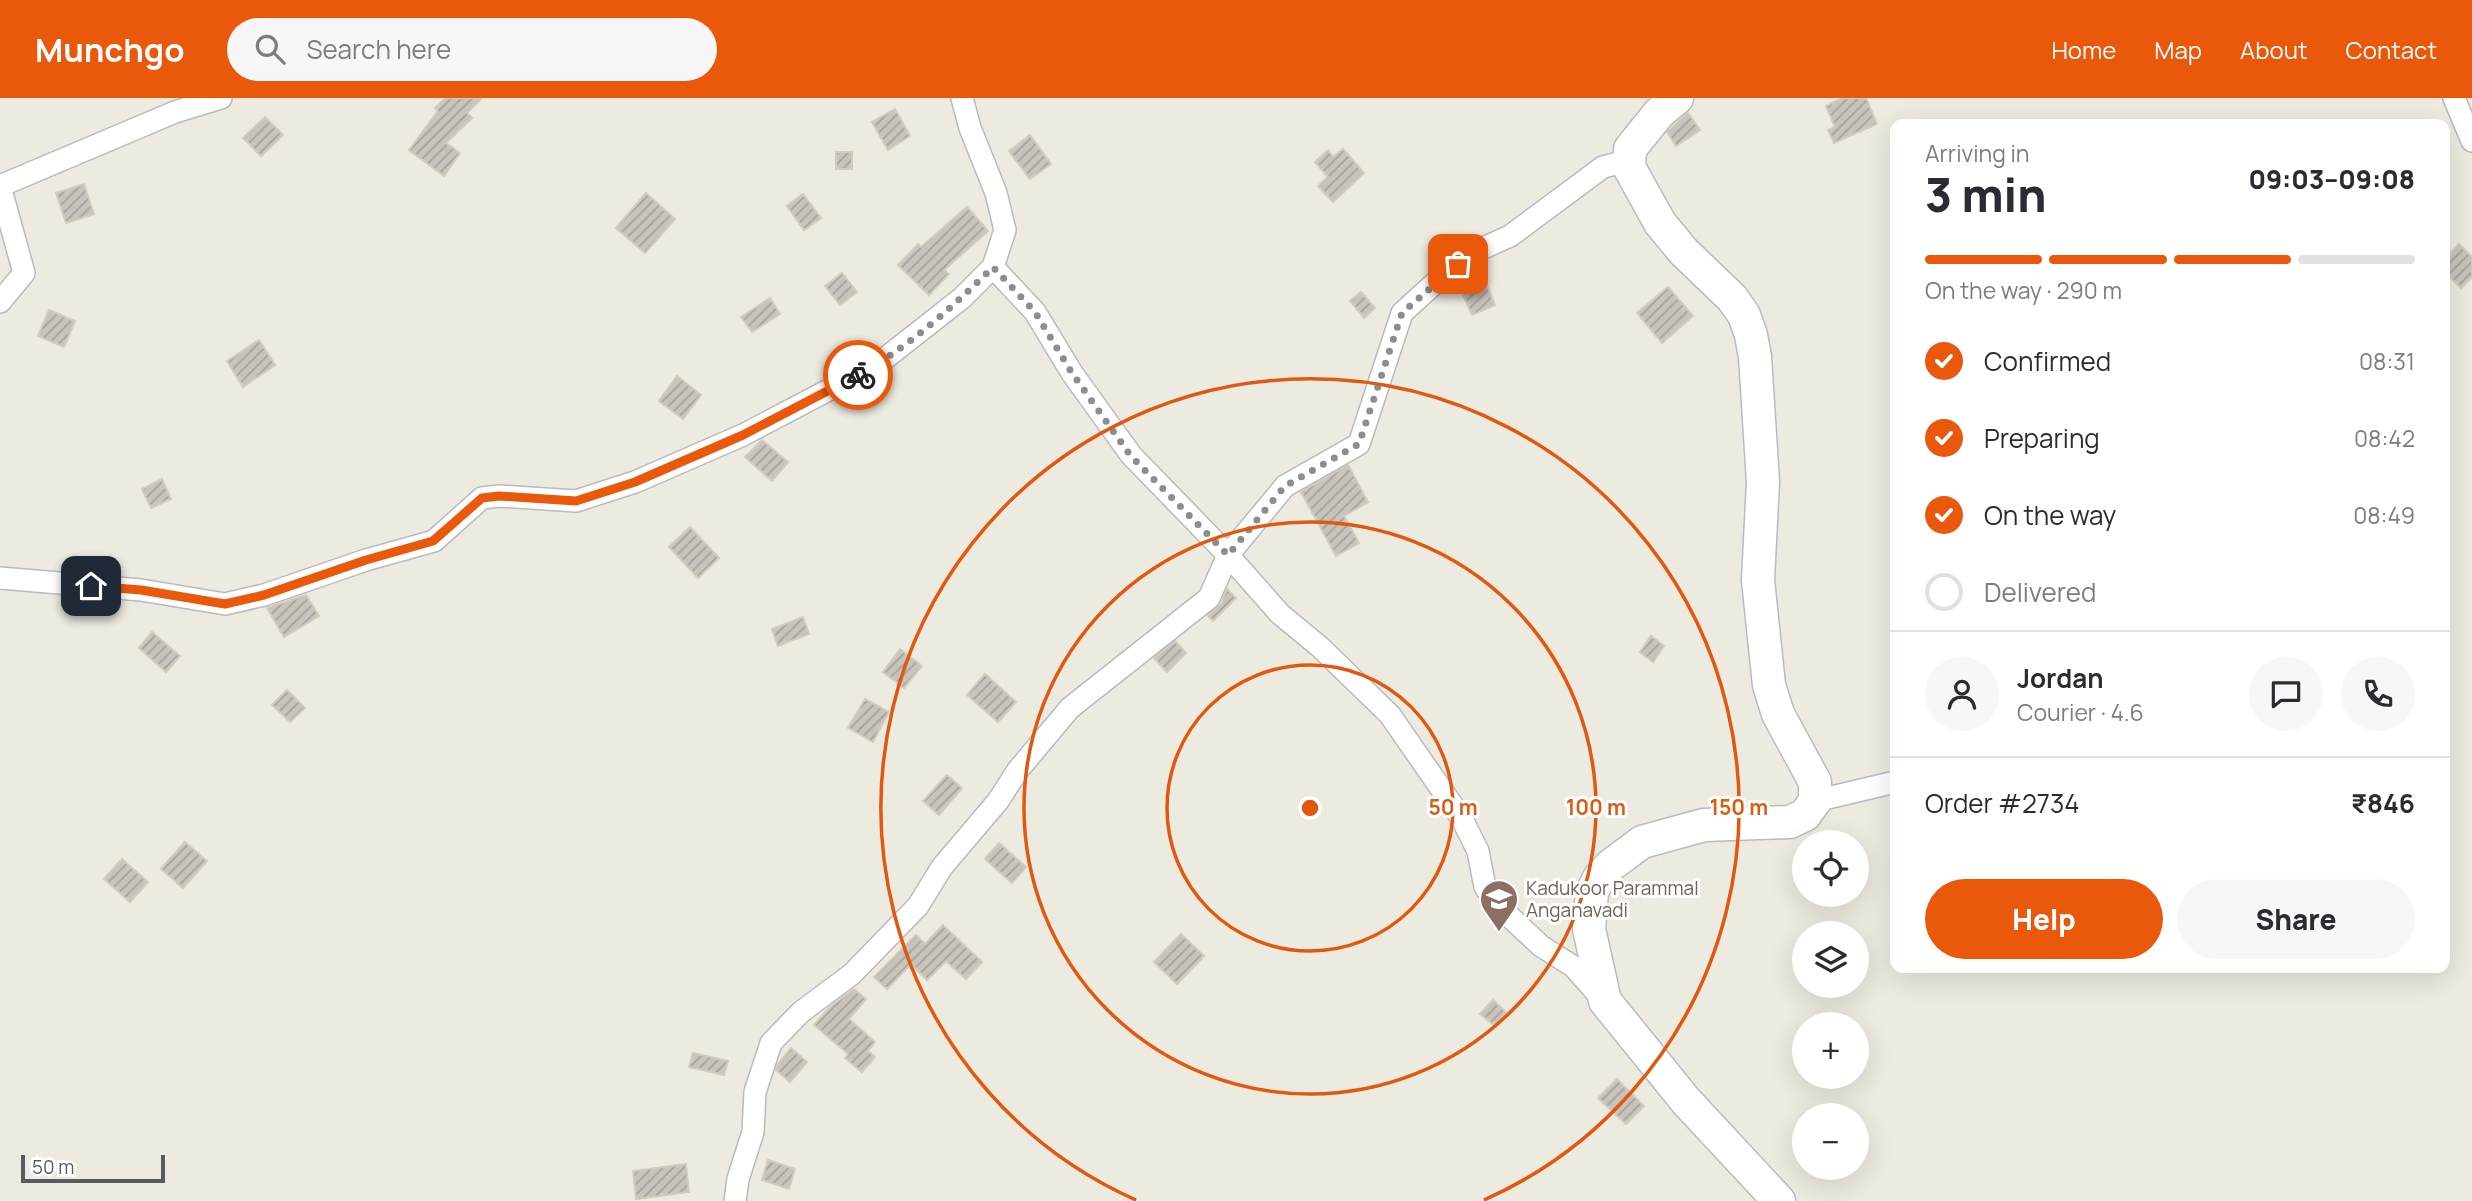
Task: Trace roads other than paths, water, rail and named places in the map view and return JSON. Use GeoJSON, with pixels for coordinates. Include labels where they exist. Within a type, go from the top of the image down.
{"type":"FeatureCollection","features":[{"type":"Feature","properties":{"kind":"main road"},"geometry":{"type":"LineString","coordinates":[[1677,98],[1659,113],[1630,149],[1629,167],[1660,223],[1684,253],[1732,298],[1744,315],[1751,335],[1755,357],[1763,482],[1758,580],[1769,685],[1778,714],[1815,782],[1815,801],[1805,815],[1790,822],[1690,827],[1642,842],[1611,864],[1599,878],[1592,892],[1589,929],[1605,1001],[1686,1101],[1779,1201]]}},
{"type":"Feature","properties":{"kind":"street"},"geometry":{"type":"LineString","coordinates":[[0,302],[24,273],[0,186],[175,111],[221,98]]}},
{"type":"Feature","properties":{"kind":"street"},"geometry":{"type":"LineString","coordinates":[[0,578],[141,590],[225,604],[264,595],[366,560],[433,541],[482,498],[499,496],[576,501],[635,482],[743,435],[878,365],[962,298],[993,267],[1005,230],[996,193],[962,98]]}},
{"type":"Feature","properties":{"kind":"street"},"geometry":{"type":"LineString","coordinates":[[2454,98],[2472,141]]}},
{"type":"Feature","properties":{"kind":"street"},"geometry":{"type":"LineString","coordinates":[[735,1201],[738,1179],[753,1132],[755,1092],[771,1043],[801,1012],[852,974],[918,906],[943,867],[1070,708],[1209,598],[1228,555],[1285,486],[1359,444],[1402,313],[1470,254],[1510,236],[1603,167],[1615,164],[1629,167]]}},
{"type":"Feature","properties":{"kind":"street"},"geometry":{"type":"LineString","coordinates":[[993,267],[1035,312],[1072,373],[1130,455],[1228,555],[1280,614],[1320,647],[1390,715],[1462,819],[1478,851],[1485,887],[1510,917],[1542,946],[1574,967],[1605,1001]]}},
{"type":"Feature","properties":{"kind":"street"},"geometry":{"type":"LineString","coordinates":[[1815,801],[1890,783]]}},
{"type":"Feature","properties":{"kind":"place","name":"Kadukoor Parammal Anganavadi"},"geometry":{"type":"Point","coordinates":[1499,933]}}]}
